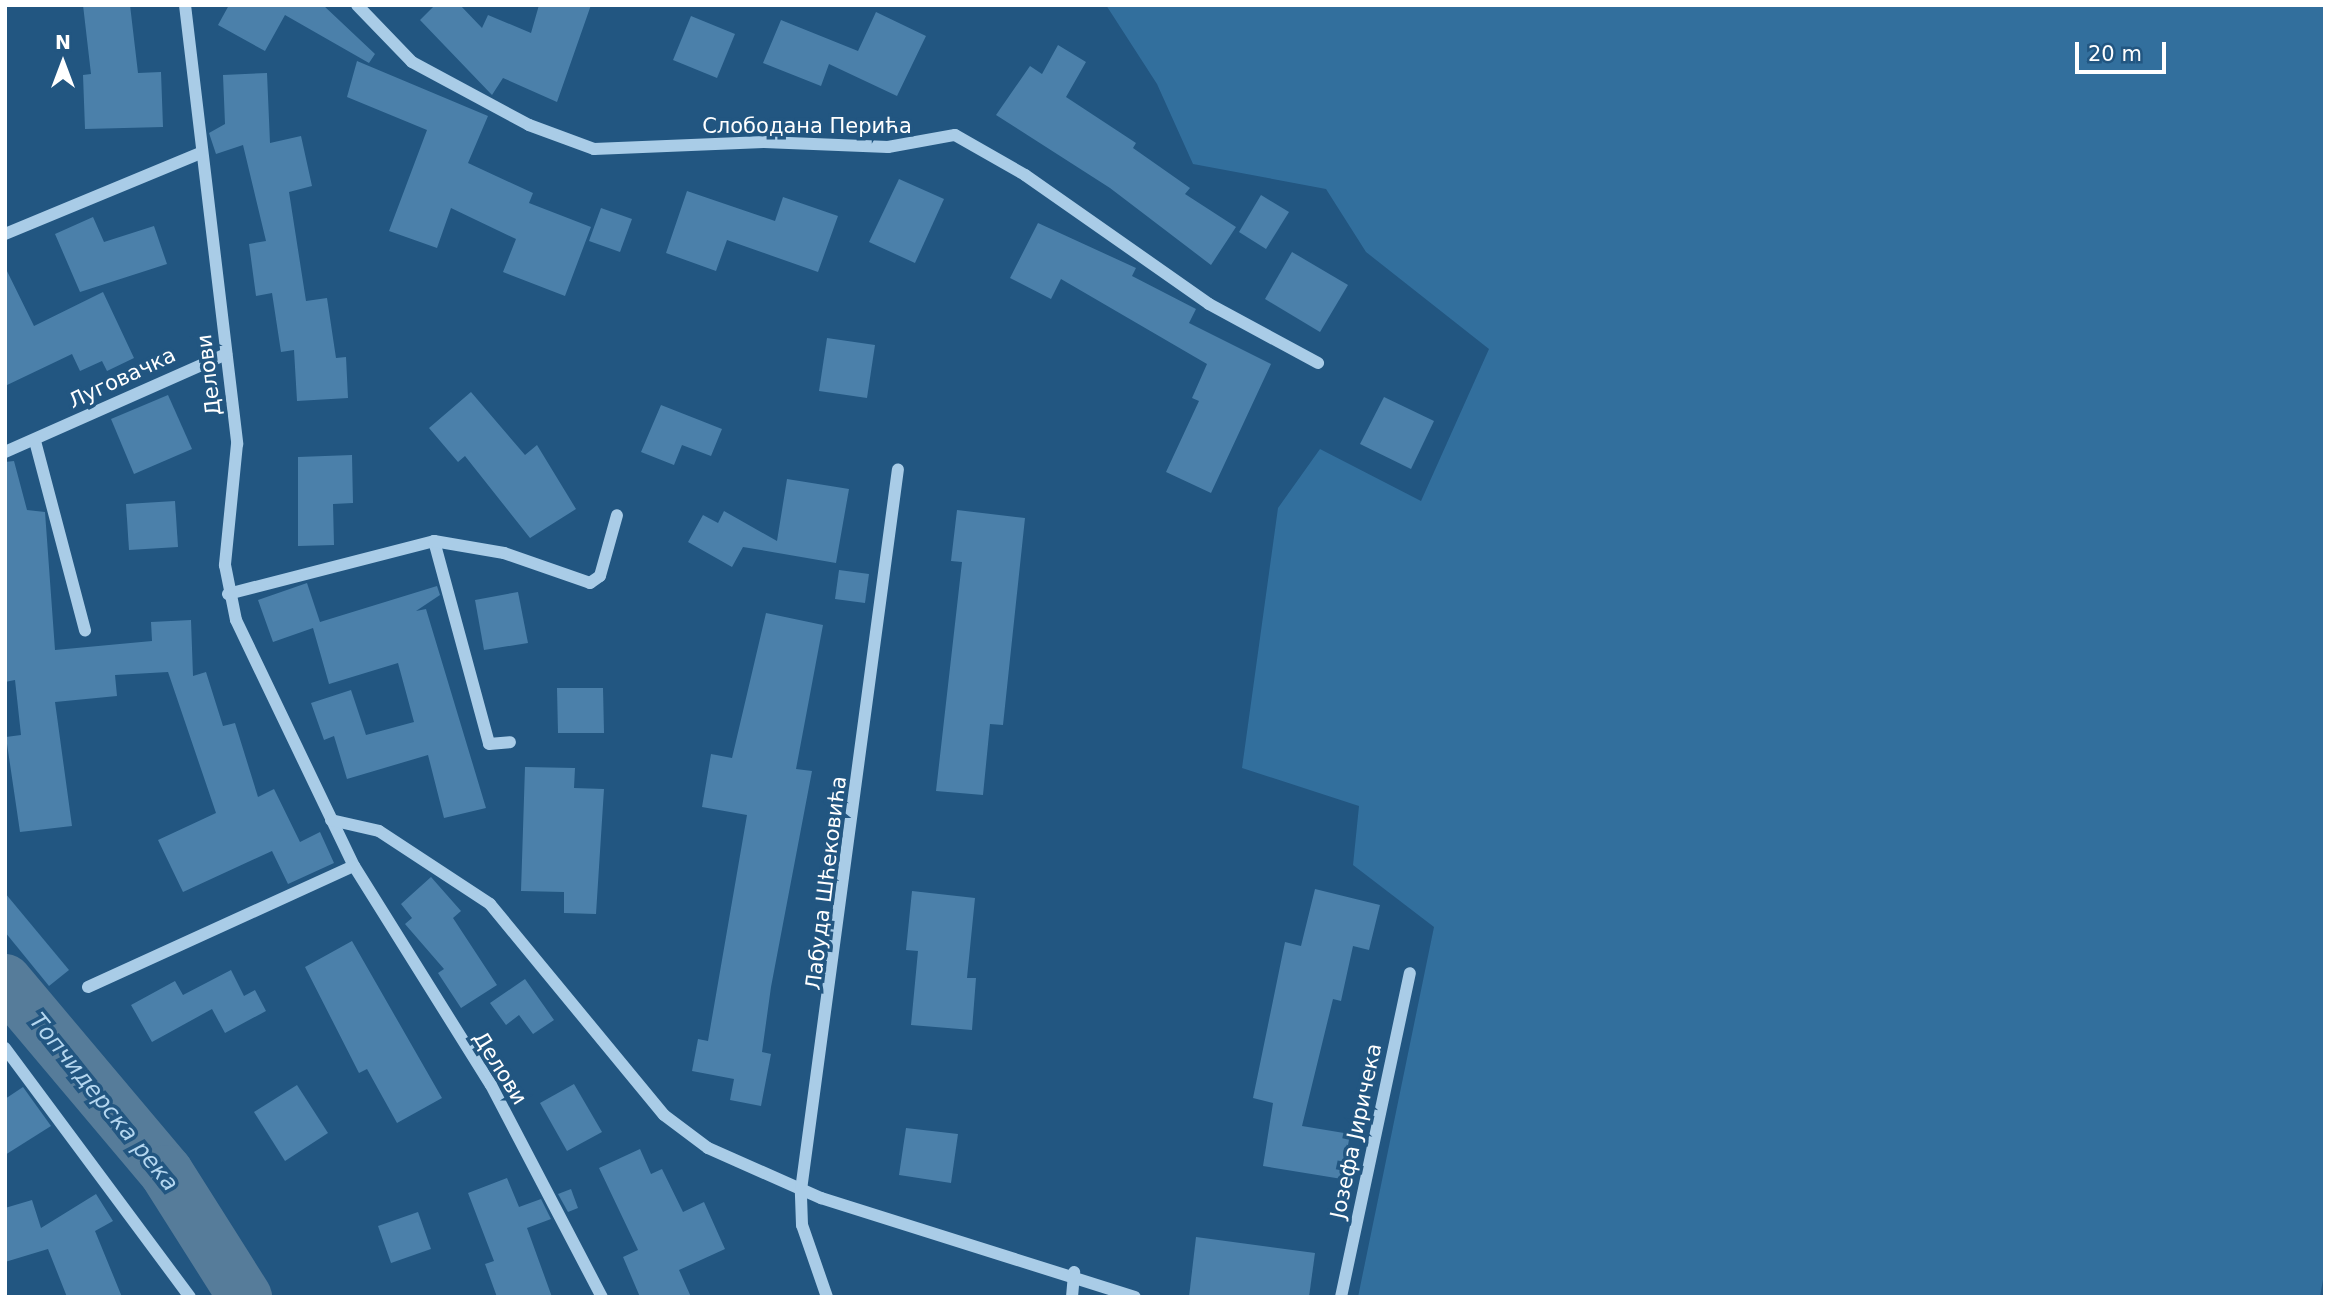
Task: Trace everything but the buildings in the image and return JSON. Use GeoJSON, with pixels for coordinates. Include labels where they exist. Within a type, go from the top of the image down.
{"type":"FeatureCollection","features":[{"type":"Feature","properties":{"kind":"street","name":"Делови"},"geometry":{"type":"LineString","coordinates":[[185,5],[236,444],[228,594],[255,666],[354,866],[491,1085],[602,1297]]}},
{"type":"Feature","properties":{"kind":"street","name":"Слободана Перића"},"geometry":{"type":"LineString","coordinates":[[357,5],[412,62],[529,125],[594,149],[764,142],[863,148],[955,135],[1025,175],[1209,304],[1318,363]]}},
{"type":"Feature","properties":{"kind":"street"},"geometry":{"type":"LineString","coordinates":[[5,234],[201,153]]}},
{"type":"Feature","properties":{"kind":"street","name":"Луговачка"},"geometry":{"type":"LineString","coordinates":[[5,452],[35,441],[226,354]]}},
{"type":"Feature","properties":{"kind":"street"},"geometry":{"type":"LineString","coordinates":[[35,441],[85,630]]}},
{"type":"Feature","properties":{"kind":"street","name":"Лабуда Шћековића"},"geometry":{"type":"LineString","coordinates":[[827,1297],[802,1225],[801,1190],[898,469]]}},
{"type":"Feature","properties":{"kind":"street"},"geometry":{"type":"LineString","coordinates":[[228,594],[434,541],[511,555],[590,583],[600,576],[617,515]]}},
{"type":"Feature","properties":{"kind":"street"},"geometry":{"type":"LineString","coordinates":[[434,541],[489,744],[510,742]]}},
{"type":"Feature","properties":{"kind":"street"},"geometry":{"type":"LineString","coordinates":[[331,820],[379,831],[490,904],[664,1115],[708,1148],[801,1190],[1074,1272],[1135,1297]]}},
{"type":"Feature","properties":{"kind":"street"},"geometry":{"type":"LineString","coordinates":[[88,987],[354,866]]}},
{"type":"Feature","properties":{"kind":"street","name":"Јозефа Јиричека"},"geometry":{"type":"LineString","coordinates":[[1341,1297],[1410,973]]}},
{"type":"Feature","properties":{"kind":"street"},"geometry":{"type":"LineString","coordinates":[[5,1048],[190,1297]]}},
{"type":"Feature","properties":{"kind":"street"},"geometry":{"type":"LineString","coordinates":[[1072,1297],[1074,1272]]}},
{"type":"Feature","properties":{"kind":"shaded area"},"geometry":{"type":"Polygon","coordinates":[[[1106,5],[2325,5],[2325,1268],[2320,1297],[1358,1297],[1434,927],[1353,865],[1359,806],[1242,768],[1278,508],[1320,449],[1421,501],[1489,349],[1366,252],[1326,189],[1193,164],[1157,84],[1106,5]]]}},
{"type":"Feature","properties":{"kind":"waterway","name":"Топчидерска река"},"geometry":{"type":"LineString","coordinates":[[5,981],[166,1172],[245,1297]]}}]}
